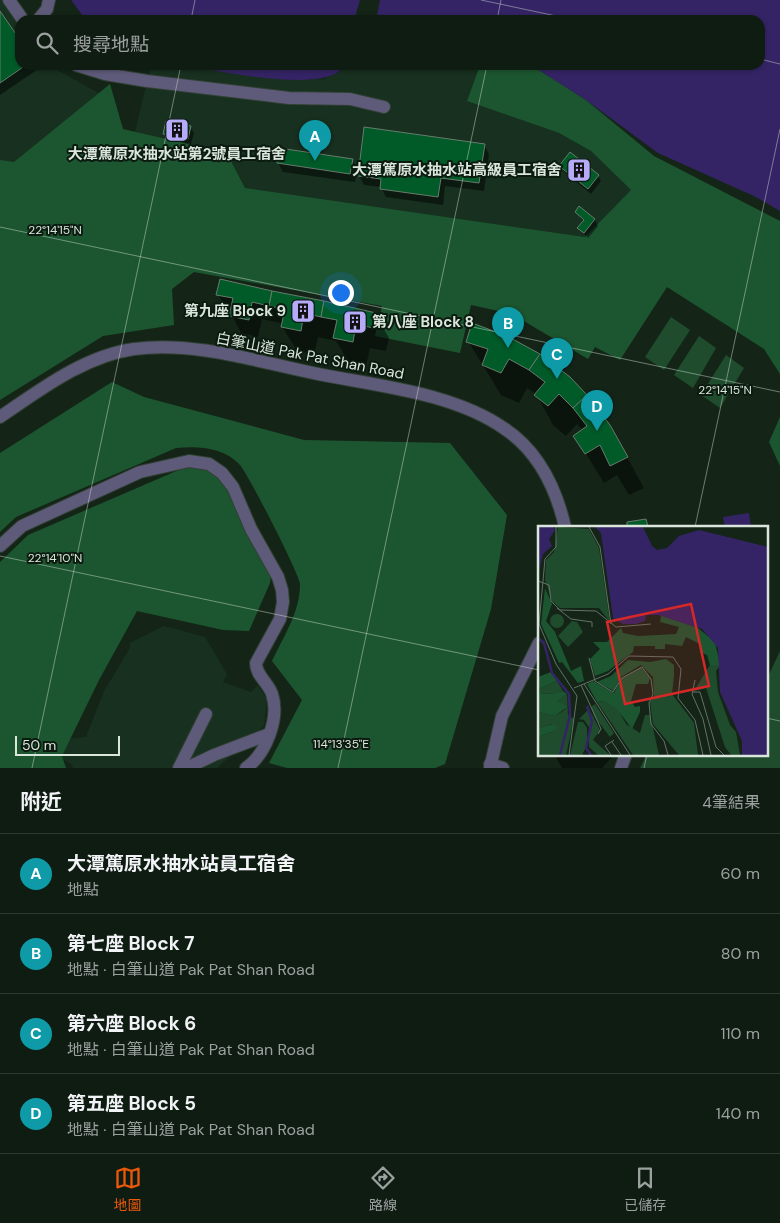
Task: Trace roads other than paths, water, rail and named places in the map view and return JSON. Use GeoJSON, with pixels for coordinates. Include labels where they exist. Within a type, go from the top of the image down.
{"type":"FeatureCollection","features":[{"type":"Feature","properties":{"kind":"street"},"geometry":{"type":"LineString","coordinates":[[9,0],[20,15]]}},
{"type":"Feature","properties":{"kind":"street"},"geometry":{"type":"LineString","coordinates":[[42,15],[47,9],[48,0]]}},
{"type":"Feature","properties":{"kind":"street"},"geometry":{"type":"LineString","coordinates":[[92,70],[147,81],[289,98],[350,99],[384,107]]}},
{"type":"Feature","properties":{"kind":"street","name":"白筆山道 Pak Pat Shan Road"},"geometry":{"type":"LineString","coordinates":[[0,417],[67,374],[96,360],[120,352],[168,348],[220,354],[422,395],[479,413],[513,435],[538,462],[557,497],[565,526]]}},
{"type":"Feature","properties":{"kind":"street"},"geometry":{"type":"LineString","coordinates":[[0,546],[22,526],[146,470],[194,461],[204,462],[218,469],[234,487],[251,529],[278,577],[282,590],[283,602],[280,620],[256,663],[257,670],[269,688],[274,712],[269,734],[258,756],[246,768]]}},
{"type":"Feature","properties":{"kind":"street"},"geometry":{"type":"LineString","coordinates":[[503,768],[490,766],[502,716],[538,645]]}},
{"type":"Feature","properties":{"kind":"street"},"geometry":{"type":"LineString","coordinates":[[179,768],[206,714]]}},
{"type":"Feature","properties":{"kind":"street"},"geometry":{"type":"LineString","coordinates":[[188,768],[214,755],[269,734]]}},
{"type":"Feature","properties":{"kind":"street"},"geometry":{"type":"LineString","coordinates":[[621,768],[625,756]]}},
{"type":"Feature","properties":{"kind":"place","name":"大潭篤原水抽水站第2號員工宿舍"},"geometry":{"type":"Point","coordinates":[177,130]}},
{"type":"Feature","properties":{"kind":"place","name":"大潭篤原水抽水站員工宿舍"},"geometry":{"type":"Point","coordinates":[315,161]}},
{"type":"Feature","properties":{"kind":"place","name":"大潭篤原水抽水站高級員工宿舍"},"geometry":{"type":"Point","coordinates":[579,170]}},
{"type":"Feature","properties":{"kind":"place","name":"第九座 Block 9"},"geometry":{"type":"Point","coordinates":[303,311]}},
{"type":"Feature","properties":{"kind":"place","name":"第八座 Block 8"},"geometry":{"type":"Point","coordinates":[355,322]}},
{"type":"Feature","properties":{"kind":"place","name":"第七座 Block 7"},"geometry":{"type":"Point","coordinates":[508,348]}},
{"type":"Feature","properties":{"kind":"place","name":"第六座 Block 6"},"geometry":{"type":"Point","coordinates":[557,379]}},
{"type":"Feature","properties":{"kind":"place","name":"第五座 Block 5"},"geometry":{"type":"Point","coordinates":[597,431]}}]}
